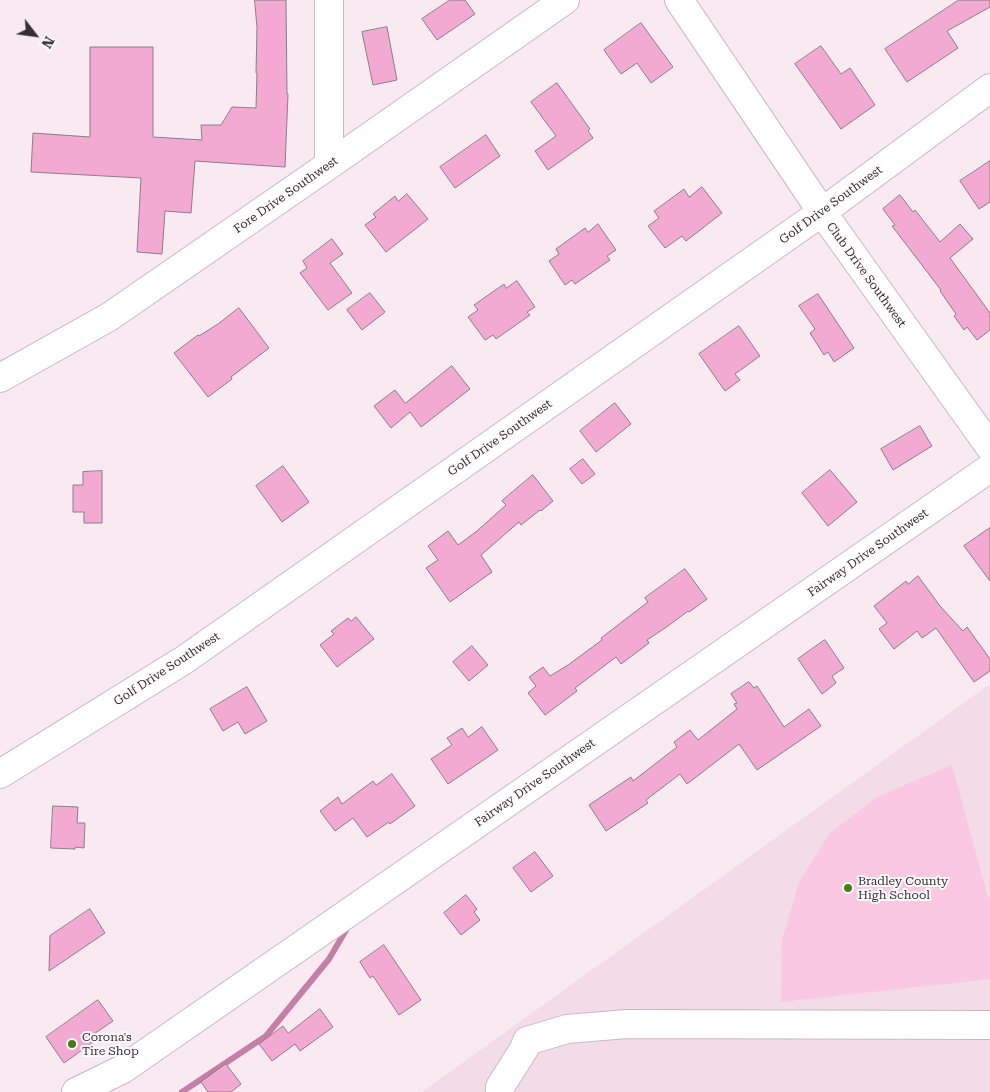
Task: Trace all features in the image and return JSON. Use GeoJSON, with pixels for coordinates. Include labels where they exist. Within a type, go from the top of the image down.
{"type":"FeatureCollection","features":[{"type":"Feature","properties":{"kind":"street"},"geometry":{"type":"LineString","coordinates":[[329,0],[329,165]]}},
{"type":"Feature","properties":{"kind":"street","name":"Fore Drive Southwest"},"geometry":{"type":"LineString","coordinates":[[0,378],[109,318],[565,0]]}},
{"type":"Feature","properties":{"kind":"street","name":"Club Drive Southwest"},"geometry":{"type":"LineString","coordinates":[[680,0],[822,212],[990,447]]}},
{"type":"Feature","properties":{"kind":"street","name":"Golf Drive Southwest"},"geometry":{"type":"LineString","coordinates":[[0,774],[192,654],[822,212],[990,88]]}},
{"type":"Feature","properties":{"kind":"street","name":"Fairway Drive Southwest"},"geometry":{"type":"LineString","coordinates":[[76,1092],[123,1068],[990,468]]}},
{"type":"Feature","properties":{"kind":"street"},"geometry":{"type":"LineString","coordinates":[[500,1092],[500,1087],[527,1041],[567,1029],[627,1024],[990,1025]]}},
{"type":"Feature","properties":{"kind":"shaded area","name":"Bradley County High School"},"geometry":{"type":"Polygon","coordinates":[[[990,684],[990,1092],[422,1092],[990,684]]]}},
{"type":"Feature","properties":{"kind":"shaded area"},"geometry":{"type":"Polygon","coordinates":[[[952,765],[990,905],[990,979],[781,1002],[782,941],[799,882],[830,833],[877,797],[952,765]]]}},
{"type":"Feature","properties":{"kind":"building"},"geometry":{"type":"Polygon","coordinates":[[[255,0],[286,0],[288,94],[285,167],[195,161],[191,213],[165,211],[162,254],[137,252],[141,178],[31,172],[33,133],[90,137],[90,47],[153,47],[153,137],[202,140],[201,125],[221,125],[232,107],[256,108],[257,28],[255,0]]]}},
{"type":"Feature","properties":{"kind":"building"},"geometry":{"type":"Polygon","coordinates":[[[450,0],[465,0],[475,14],[437,40],[422,19],[450,0]]]}},
{"type":"Feature","properties":{"kind":"building"},"geometry":{"type":"Polygon","coordinates":[[[959,0],[990,0],[990,7],[947,31],[958,48],[907,82],[885,49],[959,0]]]}},
{"type":"Feature","properties":{"kind":"building"},"geometry":{"type":"Polygon","coordinates":[[[641,23],[673,67],[651,83],[637,63],[621,74],[604,50],[641,23]]]}},
{"type":"Feature","properties":{"kind":"building"},"geometry":{"type":"Polygon","coordinates":[[[387,27],[397,80],[373,85],[362,32],[387,27]]]}},
{"type":"Feature","properties":{"kind":"building"},"geometry":{"type":"Polygon","coordinates":[[[821,46],[841,74],[850,68],[875,105],[841,129],[795,64],[821,46]]]}},
{"type":"Feature","properties":{"kind":"building"},"geometry":{"type":"Polygon","coordinates":[[[557,83],[590,129],[588,131],[593,138],[548,170],[535,151],[556,136],[531,102],[557,83]]]}},
{"type":"Feature","properties":{"kind":"building"},"geometry":{"type":"Polygon","coordinates":[[[486,135],[500,156],[455,188],[440,167],[486,135]]]}},
{"type":"Feature","properties":{"kind":"building"},"geometry":{"type":"Polygon","coordinates":[[[990,161],[990,202],[979,209],[960,181],[990,161]]]}},
{"type":"Feature","properties":{"kind":"building"},"geometry":{"type":"Polygon","coordinates":[[[702,187],[722,213],[686,241],[682,236],[665,248],[648,226],[659,218],[654,211],[684,189],[689,197],[702,187]]]}},
{"type":"Feature","properties":{"kind":"building"},"geometry":{"type":"Polygon","coordinates":[[[407,194],[428,219],[386,252],[365,225],[376,217],[373,214],[395,196],[398,201],[407,194]]]}},
{"type":"Feature","properties":{"kind":"building"},"geometry":{"type":"Polygon","coordinates":[[[900,195],[913,212],[915,210],[940,242],[960,224],[973,239],[950,258],[990,313],[990,330],[977,340],[967,327],[964,330],[954,316],[956,314],[941,290],[892,226],[895,225],[883,209],[900,195]]]}},
{"type":"Feature","properties":{"kind":"building"},"geometry":{"type":"Polygon","coordinates":[[[598,224],[616,250],[607,256],[610,260],[575,284],[572,280],[565,285],[549,261],[559,254],[556,249],[585,228],[588,232],[598,224]]]}},
{"type":"Feature","properties":{"kind":"building"},"geometry":{"type":"Polygon","coordinates":[[[332,239],[343,254],[330,263],[352,293],[328,310],[300,273],[307,268],[303,261],[332,239]]]}},
{"type":"Feature","properties":{"kind":"building"},"geometry":{"type":"Polygon","coordinates":[[[517,281],[535,307],[527,312],[530,315],[496,339],[493,335],[485,340],[468,317],[478,310],[474,305],[504,284],[506,288],[517,281]]]}},
{"type":"Feature","properties":{"kind":"building"},"geometry":{"type":"Polygon","coordinates":[[[370,293],[385,312],[362,330],[347,310],[370,293]]]}},
{"type":"Feature","properties":{"kind":"building"},"geometry":{"type":"Polygon","coordinates":[[[818,294],[854,348],[834,362],[828,352],[824,355],[810,333],[815,329],[799,306],[818,294]]]}},
{"type":"Feature","properties":{"kind":"building"},"geometry":{"type":"Polygon","coordinates":[[[239,308],[269,348],[208,397],[174,353],[239,308]]]}},
{"type":"Feature","properties":{"kind":"building"},"geometry":{"type":"Polygon","coordinates":[[[739,326],[760,356],[735,374],[740,380],[725,391],[699,354],[739,326]]]}},
{"type":"Feature","properties":{"kind":"building"},"geometry":{"type":"Polygon","coordinates":[[[452,366],[470,389],[421,427],[410,412],[391,428],[374,406],[395,390],[405,403],[452,366]]]}},
{"type":"Feature","properties":{"kind":"building"},"geometry":{"type":"Polygon","coordinates":[[[615,403],[631,424],[596,452],[580,431],[615,403]]]}},
{"type":"Feature","properties":{"kind":"building"},"geometry":{"type":"Polygon","coordinates":[[[920,426],[932,446],[893,470],[881,449],[920,426]]]}},
{"type":"Feature","properties":{"kind":"building"},"geometry":{"type":"Polygon","coordinates":[[[583,459],[595,474],[582,484],[570,469],[583,459]]]}},
{"type":"Feature","properties":{"kind":"building"},"geometry":{"type":"Polygon","coordinates":[[[283,466],[309,502],[282,522],[256,486],[283,466]]]}},
{"type":"Feature","properties":{"kind":"building"},"geometry":{"type":"Polygon","coordinates":[[[830,470],[857,502],[828,526],[802,493],[830,470]]]}},
{"type":"Feature","properties":{"kind":"building"},"geometry":{"type":"Polygon","coordinates":[[[102,471],[102,523],[84,523],[84,512],[73,512],[73,485],[83,485],[83,472],[102,471]]]}},
{"type":"Feature","properties":{"kind":"building"},"geometry":{"type":"Polygon","coordinates":[[[533,475],[553,501],[521,525],[519,522],[481,555],[492,572],[450,602],[426,568],[438,560],[428,546],[448,531],[458,545],[506,505],[502,501],[533,475]]]}},
{"type":"Feature","properties":{"kind":"building"},"geometry":{"type":"Polygon","coordinates":[[[990,528],[990,581],[964,546],[990,528]]]}},
{"type":"Feature","properties":{"kind":"building"},"geometry":{"type":"Polygon","coordinates":[[[685,569],[707,599],[647,640],[649,643],[621,664],[616,657],[575,688],[577,691],[545,715],[528,693],[536,686],[529,677],[543,667],[550,676],[568,665],[648,602],[645,598],[685,569]]]}},
{"type":"Feature","properties":{"kind":"building"},"geometry":{"type":"Polygon","coordinates":[[[918,576],[940,606],[963,631],[967,627],[990,659],[990,671],[974,682],[936,628],[922,638],[917,631],[894,649],[879,629],[887,623],[874,606],[906,581],[908,584],[918,576]]]}},
{"type":"Feature","properties":{"kind":"building"},"geometry":{"type":"Polygon","coordinates":[[[356,617],[374,639],[337,667],[320,645],[334,634],[331,631],[348,618],[351,621],[356,617]]]}},
{"type":"Feature","properties":{"kind":"building"},"geometry":{"type":"Polygon","coordinates":[[[825,640],[844,668],[832,676],[836,683],[822,694],[798,659],[825,640]]]}},
{"type":"Feature","properties":{"kind":"building"},"geometry":{"type":"Polygon","coordinates":[[[472,646],[488,665],[469,681],[453,662],[472,646]]]}},
{"type":"Feature","properties":{"kind":"building"},"geometry":{"type":"Polygon","coordinates":[[[749,682],[754,688],[757,686],[784,727],[809,709],[821,726],[757,770],[739,744],[687,784],[680,774],[646,800],[648,803],[606,831],[589,805],[631,777],[633,781],[677,747],[674,742],[690,730],[698,740],[737,709],[734,704],[737,703],[731,694],[749,682]]]}},
{"type":"Feature","properties":{"kind":"building"},"geometry":{"type":"Polygon","coordinates":[[[247,687],[267,721],[245,734],[238,722],[223,731],[210,709],[247,687]]]}},
{"type":"Feature","properties":{"kind":"building"},"geometry":{"type":"Polygon","coordinates":[[[482,727],[498,750],[448,784],[431,759],[452,745],[447,738],[462,728],[468,737],[482,727]]]}},
{"type":"Feature","properties":{"kind":"building"},"geometry":{"type":"Polygon","coordinates":[[[392,774],[415,806],[390,824],[389,822],[367,837],[353,818],[335,831],[320,811],[338,797],[342,804],[373,781],[376,785],[392,774]]]}},
{"type":"Feature","properties":{"kind":"building"},"geometry":{"type":"Polygon","coordinates":[[[53,806],[78,807],[77,823],[85,823],[84,848],[51,848],[53,806]]]}},
{"type":"Feature","properties":{"kind":"building"},"geometry":{"type":"Polygon","coordinates":[[[535,852],[553,876],[531,892],[513,868],[535,852]]]}},
{"type":"Feature","properties":{"kind":"building"},"geometry":{"type":"Polygon","coordinates":[[[466,895],[477,909],[474,912],[480,920],[461,935],[444,913],[466,895]]]}},
{"type":"Feature","properties":{"kind":"building"},"geometry":{"type":"Polygon","coordinates":[[[90,909],[105,933],[49,971],[50,936],[90,909]]]}},
{"type":"Feature","properties":{"kind":"building"},"geometry":{"type":"Polygon","coordinates":[[[384,945],[421,1000],[399,1015],[373,976],[370,978],[360,962],[384,945]]]}},
{"type":"Feature","properties":{"kind":"building"},"geometry":{"type":"Polygon","coordinates":[[[98,1000],[113,1021],[88,1038],[92,1043],[64,1063],[46,1037],[98,1000]]]}},
{"type":"Feature","properties":{"kind":"building"},"geometry":{"type":"Polygon","coordinates":[[[320,1009],[333,1027],[300,1051],[295,1044],[272,1061],[259,1044],[283,1026],[288,1033],[320,1009]]]}},
{"type":"Feature","properties":{"kind":"building"},"geometry":{"type":"Polygon","coordinates":[[[226,1064],[241,1084],[231,1092],[208,1092],[201,1082],[226,1064]]]}},
{"type":"Feature","properties":{"kind":"waterway"},"geometry":{"type":"LineString","coordinates":[[182,1092],[266,1036],[329,959],[349,925]]}},
{"type":"Feature","properties":{"kind":"place","name":"Bradley County High School"},"geometry":{"type":"Point","coordinates":[848,888]}},
{"type":"Feature","properties":{"kind":"place","name":"Corona's Tire Shop"},"geometry":{"type":"Point","coordinates":[72,1044]}}]}
